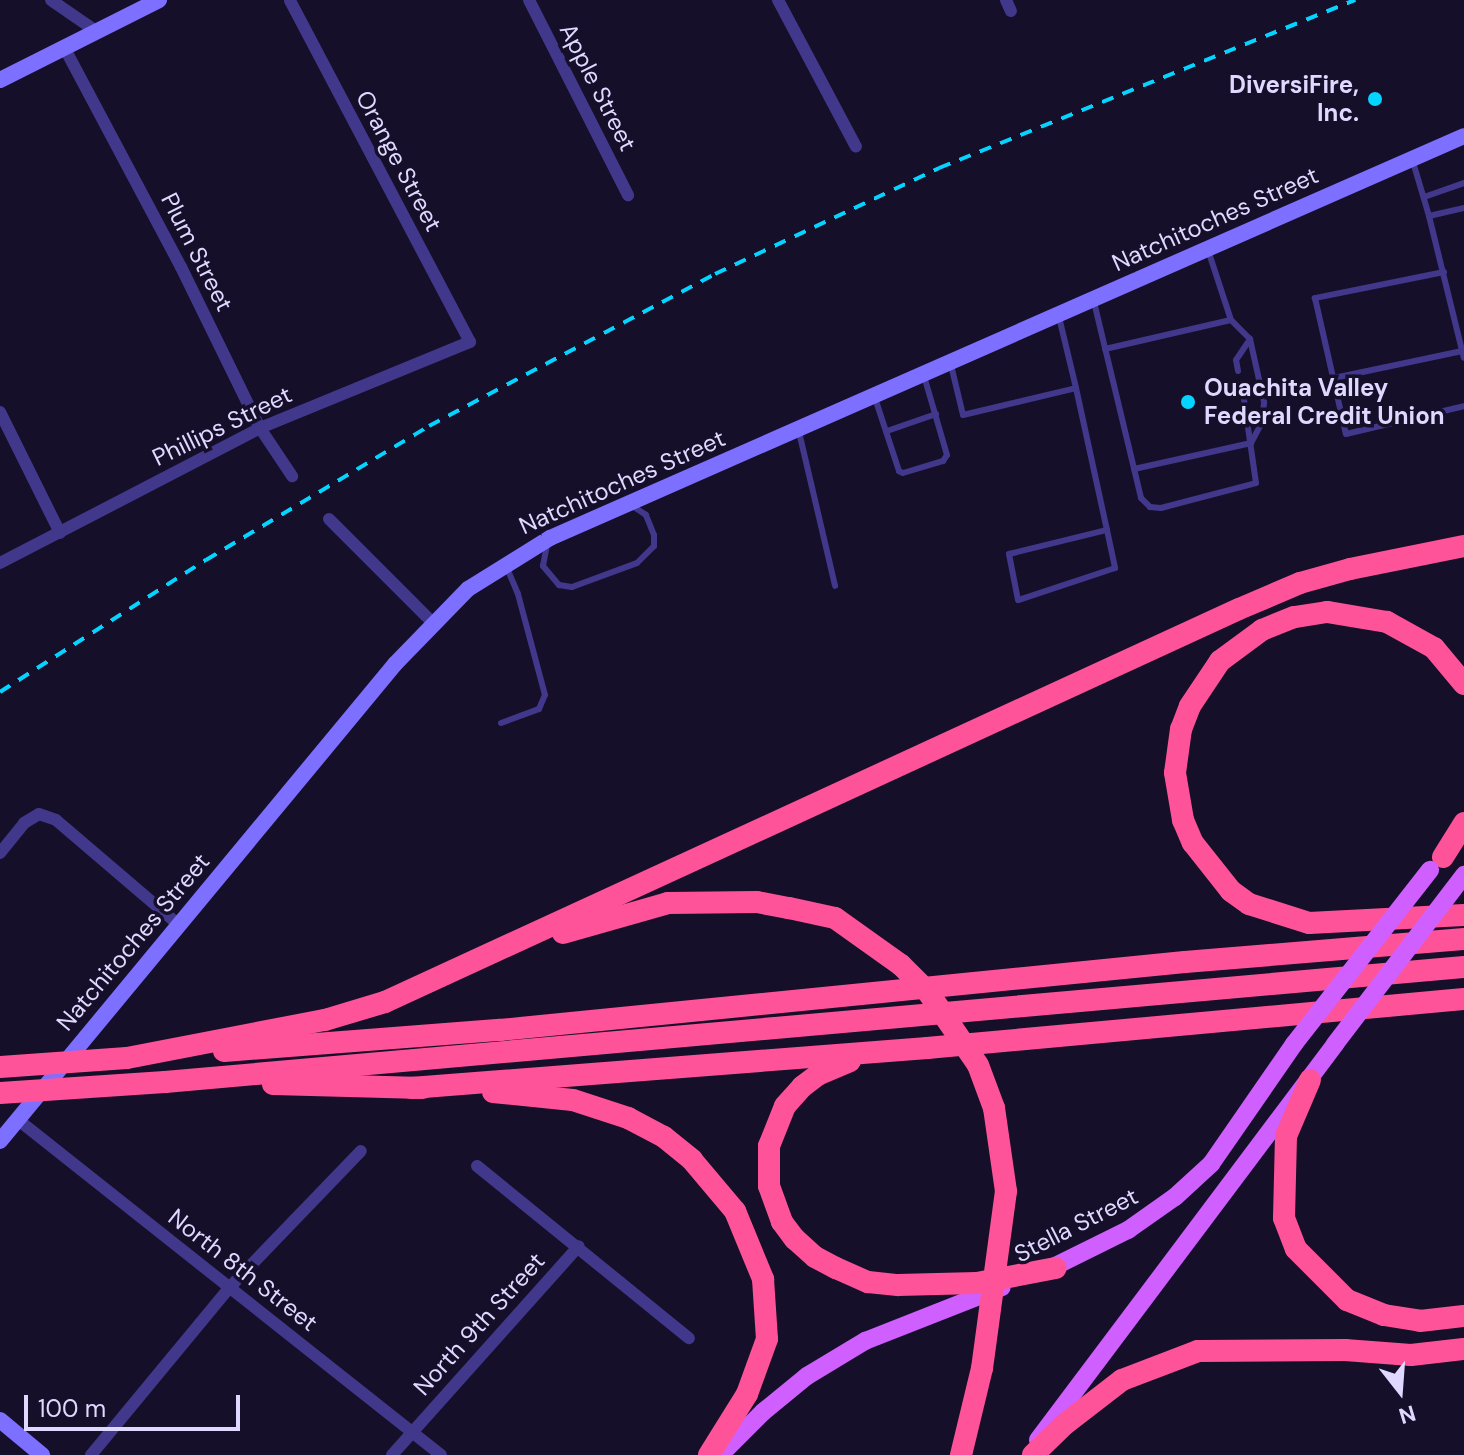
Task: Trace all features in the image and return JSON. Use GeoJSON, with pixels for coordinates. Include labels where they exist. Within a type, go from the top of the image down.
{"type":"FeatureCollection","features":[{"type":"Feature","properties":{"kind":"highway"},"geometry":{"type":"LineString","coordinates":[[385,1002],[1300,583],[1350,569],[1464,546]]}},
{"type":"Feature","properties":{"kind":"highway"},"geometry":{"type":"LineString","coordinates":[[1464,684],[1434,648],[1387,622],[1327,612],[1294,617],[1262,630],[1220,661],[1202,684],[1181,729],[1175,773],[1183,820],[1193,843],[1231,891],[1249,904],[1309,923],[1464,915]]}},
{"type":"Feature","properties":{"kind":"highway"},"geometry":{"type":"LineString","coordinates":[[1436,863],[1464,826]]}},
{"type":"Feature","properties":{"kind":"highway"},"geometry":{"type":"LineString","coordinates":[[127,1058],[325,1020],[385,1002],[550,937],[668,903],[757,902],[835,918],[901,965],[928,992],[978,1065],[994,1108],[1006,1191],[982,1368],[961,1455]]}},
{"type":"Feature","properties":{"kind":"highway"},"geometry":{"type":"LineString","coordinates":[[0,1067],[500,1030],[1185,962],[1464,939]]}},
{"type":"Feature","properties":{"kind":"highway"},"geometry":{"type":"LineString","coordinates":[[0,1093],[165,1082],[1464,967]]}},
{"type":"Feature","properties":{"kind":"highway"},"geometry":{"type":"LineString","coordinates":[[411,1088],[927,1048],[1464,999]]}},
{"type":"Feature","properties":{"kind":"highway"},"geometry":{"type":"LineString","coordinates":[[1399,1005],[1464,1016]]}},
{"type":"Feature","properties":{"kind":"highway"},"geometry":{"type":"LineString","coordinates":[[927,1048],[845,1062],[819,1074],[785,1106],[768,1155],[769,1186],[782,1222],[815,1257],[868,1282],[938,1286],[1056,1268]]}},
{"type":"Feature","properties":{"kind":"highway"},"geometry":{"type":"LineString","coordinates":[[1310,1080],[1286,1136],[1284,1218],[1296,1249],[1347,1300],[1384,1315],[1420,1321],[1464,1316]]}},
{"type":"Feature","properties":{"kind":"highway"},"geometry":{"type":"LineString","coordinates":[[165,1082],[411,1088],[573,1100],[628,1118],[664,1137],[714,1184],[735,1211],[750,1241],[763,1279],[768,1316],[767,1339],[760,1365],[747,1394],[709,1455]]}},
{"type":"Feature","properties":{"kind":"highway"},"geometry":{"type":"LineString","coordinates":[[1033,1455],[1065,1424],[1122,1380],[1198,1351],[1316,1349],[1411,1355],[1464,1349]]}},
{"type":"Feature","properties":{"kind":"main road","name":"Stella Street"},"geometry":{"type":"LineString","coordinates":[[720,1455],[763,1412],[807,1376],[865,1341],[1056,1268],[1128,1230],[1175,1197],[1211,1164],[1294,1044],[1436,863]]}},
{"type":"Feature","properties":{"kind":"main road"},"geometry":{"type":"LineString","coordinates":[[1027,1455],[1464,875]]}},
{"type":"Feature","properties":{"kind":"street"},"geometry":{"type":"LineString","coordinates":[[51,0],[96,31]]}},
{"type":"Feature","properties":{"kind":"street"},"geometry":{"type":"LineString","coordinates":[[0,80],[159,0]]}},
{"type":"Feature","properties":{"kind":"street","name":"Orange Street"},"geometry":{"type":"LineString","coordinates":[[290,0],[470,342]]}},
{"type":"Feature","properties":{"kind":"street","name":"Apple Street"},"geometry":{"type":"LineString","coordinates":[[529,0],[628,195]]}},
{"type":"Feature","properties":{"kind":"street"},"geometry":{"type":"LineString","coordinates":[[778,0],[856,147]]}},
{"type":"Feature","properties":{"kind":"street","name":"Plum Street"},"geometry":{"type":"LineString","coordinates":[[64,47],[181,267],[260,428],[292,476]]}},
{"type":"Feature","properties":{"kind":"street","name":"Natchitoches Street"},"geometry":{"type":"LineString","coordinates":[[0,1141],[433,623],[468,589],[498,568],[550,538],[1464,136]]}},
{"type":"Feature","properties":{"kind":"street","name":"Phillips Street"},"geometry":{"type":"LineString","coordinates":[[0,563],[260,428],[470,342]]}},
{"type":"Feature","properties":{"kind":"street"},"geometry":{"type":"LineString","coordinates":[[0,412],[60,533]]}},
{"type":"Feature","properties":{"kind":"street"},"geometry":{"type":"LineString","coordinates":[[329,519],[433,623]]}},
{"type":"Feature","properties":{"kind":"street"},"geometry":{"type":"LineString","coordinates":[[0,853],[24,823],[39,814],[56,820],[179,925]]}},
{"type":"Feature","properties":{"kind":"street","name":"North 8th Street"},"geometry":{"type":"LineString","coordinates":[[17,1119],[441,1455]]}},
{"type":"Feature","properties":{"kind":"street"},"geometry":{"type":"LineString","coordinates":[[91,1455],[229,1288],[361,1151]]}},
{"type":"Feature","properties":{"kind":"street","name":"North 9th Street"},"geometry":{"type":"LineString","coordinates":[[477,1166],[689,1338]]}},
{"type":"Feature","properties":{"kind":"street","name":"North 9th Street"},"geometry":{"type":"LineString","coordinates":[[392,1455],[579,1246]]}},
{"type":"Feature","properties":{"kind":"street"},"geometry":{"type":"LineString","coordinates":[[0,1420],[42,1455]]}},
{"type":"Feature","properties":{"kind":"lane"},"geometry":{"type":"LineString","coordinates":[[1334,378],[1463,354],[1412,158]]}},
{"type":"Feature","properties":{"kind":"lane"},"geometry":{"type":"LineString","coordinates":[[1424,197],[1464,183]]}},
{"type":"Feature","properties":{"kind":"lane"},"geometry":{"type":"LineString","coordinates":[[1429,216],[1464,208]]}},
{"type":"Feature","properties":{"kind":"lane"},"geometry":{"type":"LineString","coordinates":[[1134,469],[1251,443],[1262,422],[1264,402],[1250,339],[1231,320],[1207,248]]}},
{"type":"Feature","properties":{"kind":"lane"},"geometry":{"type":"LineString","coordinates":[[1444,272],[1315,298],[1346,434],[1464,406]]}},
{"type":"Feature","properties":{"kind":"lane"},"geometry":{"type":"LineString","coordinates":[[1093,298],[1141,498],[1150,507],[1161,508],[1256,483],[1243,393]]}},
{"type":"Feature","properties":{"kind":"lane"},"geometry":{"type":"LineString","coordinates":[[1059,314],[1076,388],[1107,530],[1115,568],[1018,600],[1009,554],[1107,530]]}},
{"type":"Feature","properties":{"kind":"lane"},"geometry":{"type":"LineString","coordinates":[[1105,349],[1231,320]]}},
{"type":"Feature","properties":{"kind":"lane"},"geometry":{"type":"LineString","coordinates":[[1238,371],[1236,360],[1250,339]]}},
{"type":"Feature","properties":{"kind":"lane"},"geometry":{"type":"LineString","coordinates":[[950,361],[963,415],[1076,388]]}},
{"type":"Feature","properties":{"kind":"lane"},"geometry":{"type":"LineString","coordinates":[[875,395],[899,471],[903,473],[943,461],[947,455],[923,374]]}},
{"type":"Feature","properties":{"kind":"lane"},"geometry":{"type":"LineString","coordinates":[[887,431],[936,414]]}},
{"type":"Feature","properties":{"kind":"lane"},"geometry":{"type":"LineString","coordinates":[[798,429],[835,586]]}},
{"type":"Feature","properties":{"kind":"lane"},"geometry":{"type":"LineString","coordinates":[[550,538],[544,551],[543,566],[559,585],[572,587],[637,563],[654,546],[654,535],[646,515],[629,503]]}},
{"type":"Feature","properties":{"kind":"lane"},"geometry":{"type":"LineString","coordinates":[[498,568],[508,571],[518,594],[545,695],[539,709],[501,723]]}},
{"type":"Feature","properties":{"kind":"railway"},"geometry":{"type":"LineString","coordinates":[[0,692],[206,560],[429,426],[715,274],[939,168],[1355,0]]}},
{"type":"Feature","properties":{"kind":"place","name":"DiversiFire, Inc."},"geometry":{"type":"Point","coordinates":[1375,99]}},
{"type":"Feature","properties":{"kind":"place","name":"Ouachita Valley Federal Credit Union"},"geometry":{"type":"Point","coordinates":[1188,402]}}]}
